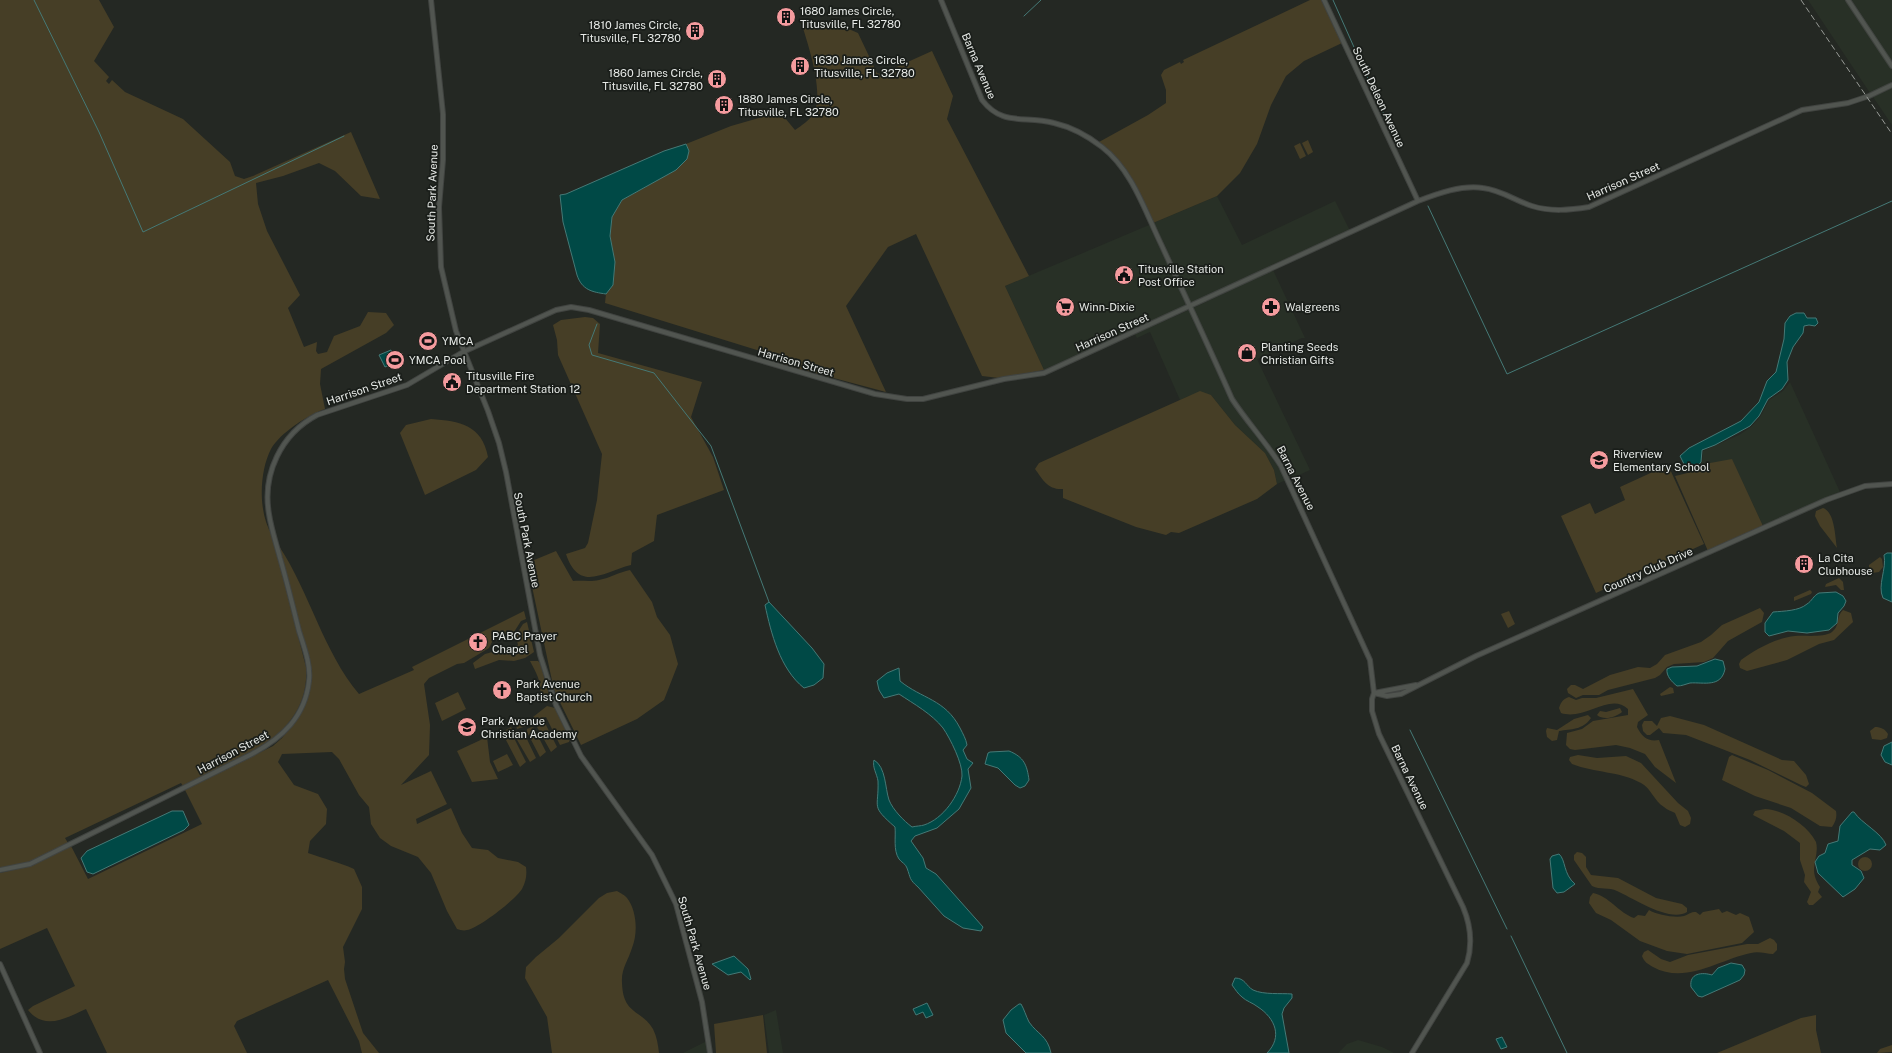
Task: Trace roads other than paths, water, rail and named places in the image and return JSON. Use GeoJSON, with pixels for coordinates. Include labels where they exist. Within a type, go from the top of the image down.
{"type":"FeatureCollection","features":[{"type":"Feature","properties":{"kind":"street","name":"South Park Avenue"},"geometry":{"type":"LineString","coordinates":[[431,0],[443,114],[443,160],[439,206],[441,267],[456,331],[499,443],[540,655],[556,705],[581,756],[652,855],[676,904],[702,1002],[710,1053]]}},
{"type":"Feature","properties":{"kind":"street","name":"Barna Avenue"},"geometry":{"type":"LineString","coordinates":[[941,0],[982,100],[988,107],[1007,119],[1028,119],[1054,123],[1078,131],[1103,147],[1120,165],[1137,194],[1232,399],[1241,413],[1267,443],[1281,466],[1370,660],[1374,693],[1372,699],[1372,711],[1379,734],[1463,907],[1471,934],[1471,949],[1467,963],[1412,1053]]}},
{"type":"Feature","properties":{"kind":"street","name":"South Deleon Avenue"},"geometry":{"type":"LineString","coordinates":[[1324,0],[1418,201]]}},
{"type":"Feature","properties":{"kind":"street"},"geometry":{"type":"LineString","coordinates":[[1848,0],[1892,66]]}},
{"type":"Feature","properties":{"kind":"street","name":"Harrison Street"},"geometry":{"type":"LineString","coordinates":[[0,870],[30,864],[252,754],[281,736],[296,718],[309,680],[306,655],[269,514],[268,482],[276,457],[286,440],[307,421],[331,410],[407,385],[463,352],[556,310],[579,308],[875,394],[907,399],[923,399],[1004,379],[1044,373],[1418,201],[1443,192],[1470,187],[1484,188],[1499,192],[1532,206],[1549,210],[1561,211],[1589,207],[1802,110],[1848,103],[1869,96],[1892,85]]}},
{"type":"Feature","properties":{"kind":"street","name":"Country Club Drive"},"geometry":{"type":"LineString","coordinates":[[1374,693],[1387,696],[1401,694],[1491,650],[1826,500],[1865,486],[1892,484]]}},
{"type":"Feature","properties":{"kind":"street"},"geometry":{"type":"LineString","coordinates":[[0,964],[40,1053]]}},
{"type":"Feature","properties":{"kind":"water"},"geometry":{"type":"Polygon","coordinates":[[[686,144],[689,151],[687,159],[676,170],[622,200],[612,217],[610,236],[615,262],[613,285],[606,294],[592,291],[585,287],[577,275],[563,222],[560,195],[566,194],[664,151],[686,144]]]}},
{"type":"Feature","properties":{"kind":"water"},"geometry":{"type":"Polygon","coordinates":[[[1796,313],[1804,313],[1807,318],[1816,318],[1818,323],[1815,326],[1804,326],[1803,333],[1793,347],[1787,362],[1788,380],[1782,389],[1768,399],[1759,416],[1750,426],[1715,445],[1702,450],[1701,462],[1695,469],[1687,470],[1680,456],[1689,448],[1741,421],[1759,402],[1767,381],[1776,372],[1784,339],[1785,323],[1790,316],[1796,313]]]}},
{"type":"Feature","properties":{"kind":"water"},"geometry":{"type":"Polygon","coordinates":[[[391,350],[395,357],[391,359],[393,363],[385,367],[379,355],[391,350]]]}},
{"type":"Feature","properties":{"kind":"water"},"geometry":{"type":"Polygon","coordinates":[[[1887,553],[1892,553],[1892,602],[1883,598],[1881,593],[1881,582],[1885,560],[1884,555],[1887,553]]]}},
{"type":"Feature","properties":{"kind":"water"},"geometry":{"type":"Polygon","coordinates":[[[1836,592],[1843,596],[1846,601],[1838,613],[1837,623],[1829,630],[1807,633],[1788,631],[1769,636],[1765,632],[1765,623],[1773,612],[1800,608],[1809,603],[1819,593],[1836,592]]]}},
{"type":"Feature","properties":{"kind":"water"},"geometry":{"type":"Polygon","coordinates":[[[769,602],[812,648],[824,664],[823,678],[814,685],[804,688],[789,671],[783,661],[767,616],[765,605],[769,602]]]}},
{"type":"Feature","properties":{"kind":"water"},"geometry":{"type":"Polygon","coordinates":[[[1715,659],[1723,661],[1725,669],[1723,675],[1716,682],[1690,683],[1677,686],[1671,681],[1667,674],[1667,669],[1672,667],[1697,666],[1715,659]]]}},
{"type":"Feature","properties":{"kind":"water"},"geometry":{"type":"Polygon","coordinates":[[[899,668],[900,681],[908,687],[933,700],[947,711],[954,718],[967,743],[963,750],[967,759],[973,763],[968,769],[971,788],[959,809],[937,828],[915,836],[911,841],[923,858],[926,868],[936,874],[983,927],[981,931],[963,928],[944,916],[913,882],[905,864],[897,855],[895,848],[895,827],[879,810],[877,802],[878,781],[874,768],[874,760],[878,763],[883,773],[889,800],[893,808],[912,827],[931,822],[944,812],[958,791],[962,776],[956,751],[946,732],[939,723],[899,694],[884,698],[879,690],[877,681],[887,673],[899,668]]]}},
{"type":"Feature","properties":{"kind":"water"},"geometry":{"type":"Polygon","coordinates":[[[1892,742],[1892,765],[1885,762],[1881,755],[1884,746],[1892,742]]]}},
{"type":"Feature","properties":{"kind":"water"},"geometry":{"type":"Polygon","coordinates":[[[1009,751],[1018,756],[1026,766],[1029,780],[1025,786],[1020,788],[998,768],[985,764],[988,753],[1009,751]]]}},
{"type":"Feature","properties":{"kind":"water"},"geometry":{"type":"Polygon","coordinates":[[[172,811],[183,811],[189,825],[184,830],[93,874],[87,872],[81,858],[87,851],[172,811]]]}},
{"type":"Feature","properties":{"kind":"water"},"geometry":{"type":"Polygon","coordinates":[[[1852,812],[1854,812],[1861,820],[1876,832],[1886,845],[1880,850],[1870,849],[1852,860],[1852,865],[1861,871],[1864,878],[1855,889],[1843,897],[1818,873],[1815,862],[1819,856],[1825,853],[1828,844],[1838,841],[1840,826],[1852,812]]]}},
{"type":"Feature","properties":{"kind":"water"},"geometry":{"type":"Polygon","coordinates":[[[1559,854],[1563,860],[1568,876],[1575,884],[1564,892],[1557,893],[1553,888],[1550,859],[1552,856],[1559,854]]]}},
{"type":"Feature","properties":{"kind":"water"},"geometry":{"type":"Polygon","coordinates":[[[734,956],[748,969],[750,980],[741,972],[728,975],[712,964],[734,956]]]}},
{"type":"Feature","properties":{"kind":"water"},"geometry":{"type":"Polygon","coordinates":[[[1731,963],[1742,965],[1745,970],[1744,975],[1740,980],[1702,997],[1698,996],[1691,987],[1691,982],[1694,976],[1700,974],[1712,975],[1718,968],[1731,963]]]}},
{"type":"Feature","properties":{"kind":"water"},"geometry":{"type":"Polygon","coordinates":[[[1235,978],[1241,979],[1257,992],[1292,994],[1292,998],[1284,1008],[1282,1014],[1289,1053],[1267,1053],[1275,1041],[1276,1034],[1273,1022],[1264,1011],[1238,993],[1232,985],[1235,978]]]}},
{"type":"Feature","properties":{"kind":"water"},"geometry":{"type":"Polygon","coordinates":[[[927,1003],[933,1015],[926,1018],[923,1012],[916,1015],[913,1009],[927,1003]]]}},
{"type":"Feature","properties":{"kind":"water"},"geometry":{"type":"Polygon","coordinates":[[[1021,1004],[1029,1022],[1047,1042],[1051,1053],[1026,1053],[1006,1033],[1003,1020],[1011,1010],[1021,1004]]]}},
{"type":"Feature","properties":{"kind":"water"},"geometry":{"type":"Polygon","coordinates":[[[1502,1037],[1507,1047],[1501,1049],[1496,1039],[1502,1037]]]}},
{"type":"Feature","properties":{"kind":"waterway"},"geometry":{"type":"LineString","coordinates":[[34,0],[99,132],[143,232],[344,136]]}},
{"type":"Feature","properties":{"kind":"waterway"},"geometry":{"type":"LineString","coordinates":[[1024,16],[1041,0]]}},
{"type":"Feature","properties":{"kind":"waterway"},"geometry":{"type":"LineString","coordinates":[[1333,0],[1394,137]]}},
{"type":"Feature","properties":{"kind":"waterway"},"geometry":{"type":"LineString","coordinates":[[1428,206],[1507,374],[1892,201]]}},
{"type":"Feature","properties":{"kind":"waterway"},"geometry":{"type":"LineString","coordinates":[[597,324],[589,345],[592,355],[654,373],[711,446],[769,602]]}},
{"type":"Feature","properties":{"kind":"waterway"},"geometry":{"type":"LineString","coordinates":[[1410,730],[1507,929]]}},
{"type":"Feature","properties":{"kind":"waterway"},"geometry":{"type":"LineString","coordinates":[[1511,936],[1567,1053]]}},
{"type":"Feature","properties":{"kind":"railway"},"geometry":{"type":"LineString","coordinates":[[1801,0],[1892,134]]}},
{"type":"Feature","properties":{"kind":"place","name":"1680 James Circle, Titusville, FL 32780"},"geometry":{"type":"Point","coordinates":[786,17]}},
{"type":"Feature","properties":{"kind":"place","name":"1810 James Circle, Titusville, FL 32780"},"geometry":{"type":"Point","coordinates":[695,31]}},
{"type":"Feature","properties":{"kind":"place","name":"1630 James Circle, Titusville, FL 32780"},"geometry":{"type":"Point","coordinates":[800,66]}},
{"type":"Feature","properties":{"kind":"place","name":"1860 James Circle, Titusville, FL 32780"},"geometry":{"type":"Point","coordinates":[717,79]}},
{"type":"Feature","properties":{"kind":"place","name":"1880 James Circle, Titusville, FL 32780"},"geometry":{"type":"Point","coordinates":[724,105]}},
{"type":"Feature","properties":{"kind":"place","name":"Titusville Station Post Office"},"geometry":{"type":"Point","coordinates":[1124,275]}},
{"type":"Feature","properties":{"kind":"place","name":"Winn-Dixie"},"geometry":{"type":"Point","coordinates":[1065,307]}},
{"type":"Feature","properties":{"kind":"place","name":"Walgreens"},"geometry":{"type":"Point","coordinates":[1271,307]}},
{"type":"Feature","properties":{"kind":"place","name":"YMCA"},"geometry":{"type":"Point","coordinates":[428,341]}},
{"type":"Feature","properties":{"kind":"place","name":"Planting Seeds Christian Gifts"},"geometry":{"type":"Point","coordinates":[1247,353]}},
{"type":"Feature","properties":{"kind":"place","name":"YMCA Pool"},"geometry":{"type":"Point","coordinates":[395,360]}},
{"type":"Feature","properties":{"kind":"place","name":"Titusville Fire Department Station 12"},"geometry":{"type":"Point","coordinates":[452,382]}},
{"type":"Feature","properties":{"kind":"place","name":"Riverview Elementary School"},"geometry":{"type":"Point","coordinates":[1599,460]}},
{"type":"Feature","properties":{"kind":"place","name":"La Cita Clubhouse"},"geometry":{"type":"Point","coordinates":[1804,564]}},
{"type":"Feature","properties":{"kind":"place","name":"PABC Prayer Chapel"},"geometry":{"type":"Point","coordinates":[478,642]}},
{"type":"Feature","properties":{"kind":"place","name":"Park Avenue Baptist Church"},"geometry":{"type":"Point","coordinates":[502,690]}},
{"type":"Feature","properties":{"kind":"place","name":"Park Avenue Christian Academy"},"geometry":{"type":"Point","coordinates":[467,727]}}]}
